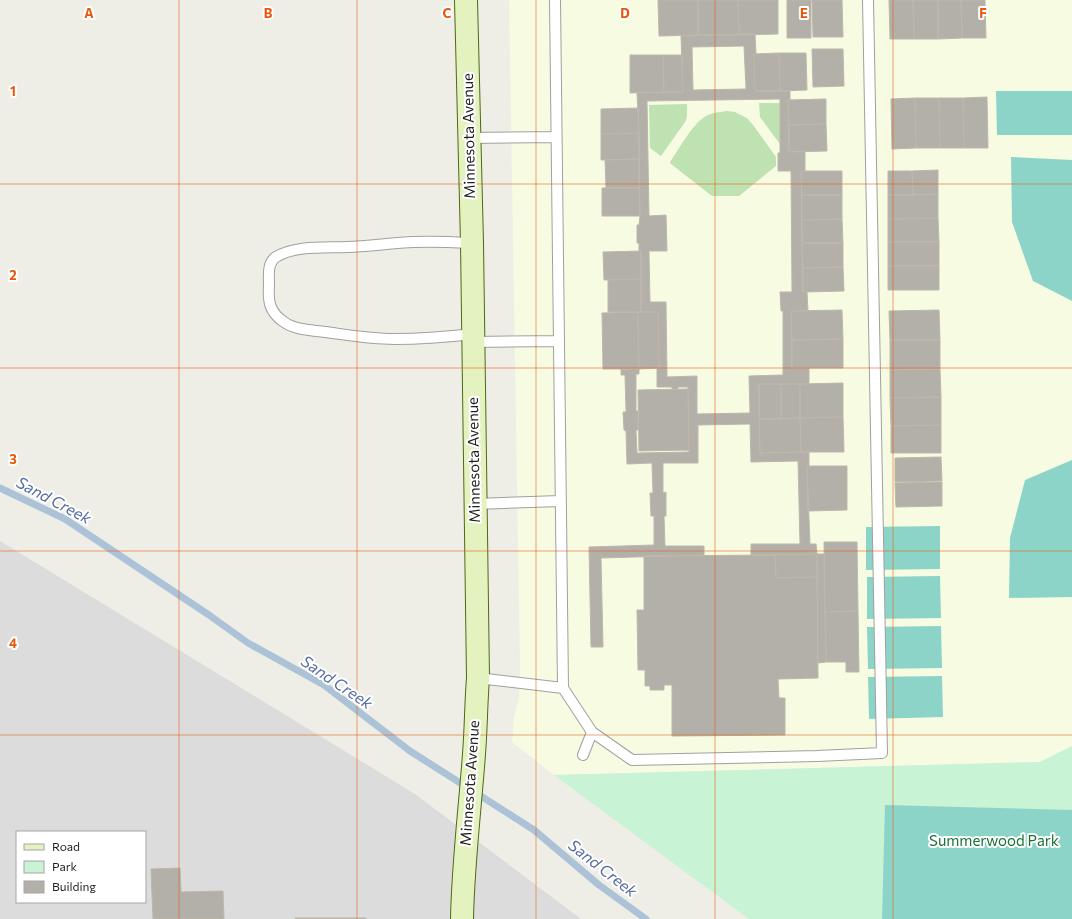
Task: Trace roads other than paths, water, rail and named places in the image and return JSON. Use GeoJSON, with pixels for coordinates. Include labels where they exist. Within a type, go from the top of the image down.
{"type":"FeatureCollection","features":[{"type":"Feature","properties":{"kind":"street","name":"Minnesota Avenue"},"geometry":{"type":"LineString","coordinates":[[462,919],[478,678],[472,242],[466,0]]}},
{"type":"Feature","properties":{"kind":"lane"},"geometry":{"type":"LineString","coordinates":[[555,0],[563,688],[592,732],[632,760],[882,753],[868,0]]}},
{"type":"Feature","properties":{"kind":"lane"},"geometry":{"type":"LineString","coordinates":[[469,138],[556,137]]}},
{"type":"Feature","properties":{"kind":"lane"},"geometry":{"type":"LineString","coordinates":[[472,242],[415,242],[304,249],[285,253],[275,258],[270,263],[268,302],[283,322],[292,326],[309,330],[368,338],[473,338],[559,341]]}},
{"type":"Feature","properties":{"kind":"lane"},"geometry":{"type":"LineString","coordinates":[[475,504],[560,501]]}},
{"type":"Feature","properties":{"kind":"lane"},"geometry":{"type":"LineString","coordinates":[[478,678],[563,688]]}},
{"type":"Feature","properties":{"kind":"lane"},"geometry":{"type":"LineString","coordinates":[[583,755],[592,732]]}},
{"type":"Feature","properties":{"kind":"waterway","name":"Sand Creek"},"geometry":{"type":"LineString","coordinates":[[0,488],[65,519],[209,615],[248,643],[324,685],[410,751],[534,830],[599,885],[646,919]]}},
{"type":"Feature","properties":{"kind":"park label","name":"Summerwood Park"},"geometry":{"type":"Point","coordinates":[994,841]}}]}
